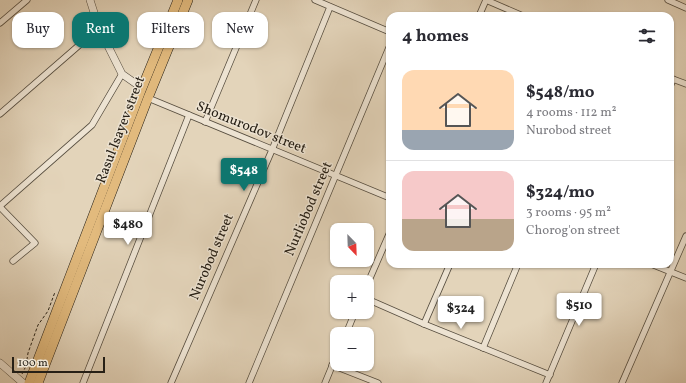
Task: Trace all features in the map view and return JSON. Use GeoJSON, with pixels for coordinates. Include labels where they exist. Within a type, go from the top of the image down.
{"type":"FeatureCollection","features":[{"type":"Feature","properties":{"kind":"main road","name":"Rasul Isayev street"},"geometry":{"type":"LineString","coordinates":[[29,383],[142,88],[178,0]]}},
{"type":"Feature","properties":{"kind":"main road","name":"Rasul Isayev street"},"geometry":{"type":"LineString","coordinates":[[38,383],[148,98],[188,0]]}},
{"type":"Feature","properties":{"kind":"street"},"geometry":{"type":"LineString","coordinates":[[0,23],[27,0]]}},
{"type":"Feature","properties":{"kind":"street"},"geometry":{"type":"LineString","coordinates":[[90,0],[93,12]]}},
{"type":"Feature","properties":{"kind":"street"},"geometry":{"type":"LineString","coordinates":[[205,122],[256,0]]}},
{"type":"Feature","properties":{"kind":"street"},"geometry":{"type":"LineString","coordinates":[[315,0],[386,30]]}},
{"type":"Feature","properties":{"kind":"street"},"geometry":{"type":"LineString","coordinates":[[481,12],[486,0],[514,12]]}},
{"type":"Feature","properties":{"kind":"street"},"geometry":{"type":"LineString","coordinates":[[668,0],[686,8]]}},
{"type":"Feature","properties":{"kind":"street","name":"Nurobod street"},"geometry":{"type":"LineString","coordinates":[[171,383],[272,150],[330,7]]}},
{"type":"Feature","properties":{"kind":"street"},"geometry":{"type":"LineString","coordinates":[[0,114],[75,48]]}},
{"type":"Feature","properties":{"kind":"street"},"geometry":{"type":"LineString","coordinates":[[108,48],[122,74],[142,88]]}},
{"type":"Feature","properties":{"kind":"street","name":"Nurliobod street"},"geometry":{"type":"LineString","coordinates":[[250,383],[386,55]]}},
{"type":"Feature","properties":{"kind":"street"},"geometry":{"type":"LineString","coordinates":[[13,261],[35,243],[0,206],[92,125],[122,74]]}},
{"type":"Feature","properties":{"kind":"street"},"geometry":{"type":"LineString","coordinates":[[674,80],[686,84]]}},
{"type":"Feature","properties":{"kind":"street","name":"Shomurodov street"},"geometry":{"type":"LineString","coordinates":[[148,98],[386,196]]}},
{"type":"Feature","properties":{"kind":"street"},"geometry":{"type":"LineString","coordinates":[[83,383],[189,115]]}},
{"type":"Feature","properties":{"kind":"street"},"geometry":{"type":"LineString","coordinates":[[674,263],[686,236]]}},
{"type":"Feature","properties":{"kind":"street"},"geometry":{"type":"LineString","coordinates":[[371,275],[386,241]]}},
{"type":"Feature","properties":{"kind":"street"},"geometry":{"type":"LineString","coordinates":[[424,324],[448,268]]}},
{"type":"Feature","properties":{"kind":"street"},"geometry":{"type":"LineString","coordinates":[[483,348],[516,268]]}},
{"type":"Feature","properties":{"kind":"street"},"geometry":{"type":"LineString","coordinates":[[546,383],[594,268]]}},
{"type":"Feature","properties":{"kind":"street"},"geometry":{"type":"LineString","coordinates":[[660,268],[686,278]]}},
{"type":"Feature","properties":{"kind":"street"},"geometry":{"type":"LineString","coordinates":[[622,383],[672,268]]}},
{"type":"Feature","properties":{"kind":"street"},"geometry":{"type":"LineString","coordinates":[[374,302],[550,375]]}},
{"type":"Feature","properties":{"kind":"street"},"geometry":{"type":"LineString","coordinates":[[0,363],[23,383]]}},
{"type":"Feature","properties":{"kind":"street"},"geometry":{"type":"LineString","coordinates":[[325,383],[330,370]]}},
{"type":"Feature","properties":{"kind":"street"},"geometry":{"type":"LineString","coordinates":[[347,371],[378,383]]}}]}
